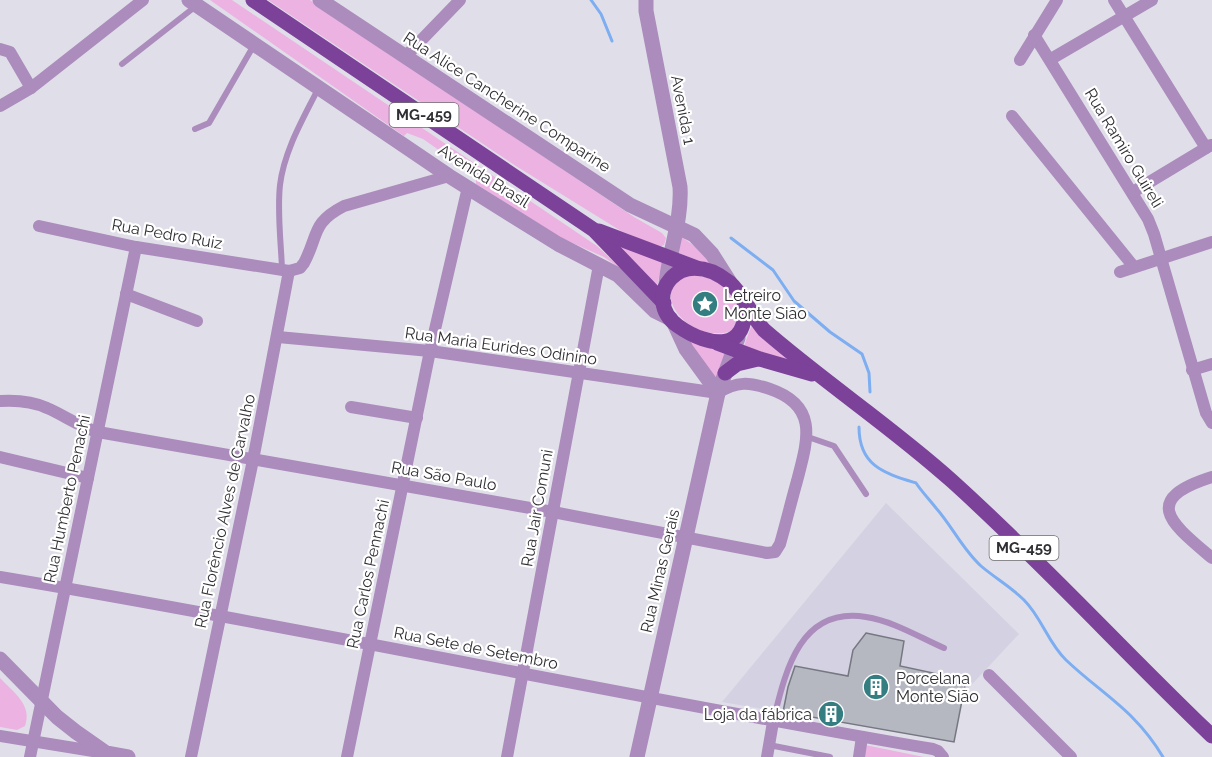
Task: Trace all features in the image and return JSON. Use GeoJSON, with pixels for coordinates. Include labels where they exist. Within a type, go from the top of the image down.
{"type":"FeatureCollection","features":[{"type":"Feature","properties":{"kind":"main road","name":"MG-459"},"geometry":{"type":"LineString","coordinates":[[253,0],[594,230],[664,303],[673,321],[700,338],[821,377]]}},
{"type":"Feature","properties":{"kind":"main road","name":"MG-459"},"geometry":{"type":"LineString","coordinates":[[594,230],[714,274],[730,284],[764,330],[950,479],[1011,535],[1152,679],[1212,736]]}},
{"type":"Feature","properties":{"kind":"main road"},"geometry":{"type":"LineString","coordinates":[[666,284],[682,269],[697,268]]}},
{"type":"Feature","properties":{"kind":"main road","name":"MG-459"},"geometry":{"type":"LineString","coordinates":[[664,303],[666,284]]}},
{"type":"Feature","properties":{"kind":"main road"},"geometry":{"type":"LineString","coordinates":[[717,343],[730,340],[740,333],[746,313],[744,302]]}},
{"type":"Feature","properties":{"kind":"main road"},"geometry":{"type":"LineString","coordinates":[[725,373],[746,360],[760,359]]}},
{"type":"Feature","properties":{"kind":"street"},"geometry":{"type":"LineString","coordinates":[[0,106],[30,88],[142,0]]}},
{"type":"Feature","properties":{"kind":"street","name":"Rua Alice Cancherine Comparine"},"geometry":{"type":"LineString","coordinates":[[320,0],[630,205],[694,235],[706,245],[730,284]]}},
{"type":"Feature","properties":{"kind":"street"},"geometry":{"type":"LineString","coordinates":[[405,57],[460,0]]}},
{"type":"Feature","properties":{"kind":"street","name":"Avenida 1"},"geometry":{"type":"LineString","coordinates":[[646,0],[646,11],[680,187],[678,227],[666,284]]}},
{"type":"Feature","properties":{"kind":"street"},"geometry":{"type":"LineString","coordinates":[[1020,60],[1058,0]]}},
{"type":"Feature","properties":{"kind":"street"},"geometry":{"type":"LineString","coordinates":[[1114,0],[1209,146],[1133,192]]}},
{"type":"Feature","properties":{"kind":"street"},"geometry":{"type":"LineString","coordinates":[[1051,59],[1152,0]]}},
{"type":"Feature","properties":{"kind":"street","name":"Avenida Brasil"},"geometry":{"type":"LineString","coordinates":[[193,3],[449,176],[558,244],[618,274],[651,307],[673,321]]}},
{"type":"Feature","properties":{"kind":"street","name":"Rua Ramiro Guireli"},"geometry":{"type":"LineString","coordinates":[[1034,35],[1051,59],[1148,219],[1162,258],[1192,370],[1206,413],[1212,423]]}},
{"type":"Feature","properties":{"kind":"street"},"geometry":{"type":"LineString","coordinates":[[0,49],[10,52],[30,88]]}},
{"type":"Feature","properties":{"kind":"street"},"geometry":{"type":"LineString","coordinates":[[1012,116],[1134,267]]}},
{"type":"Feature","properties":{"kind":"street"},"geometry":{"type":"LineString","coordinates":[[286,270],[300,267],[304,263],[317,228],[321,221],[332,212],[344,206],[449,176]]}},
{"type":"Feature","properties":{"kind":"street","name":"Rua Carlos Pennachi"},"geometry":{"type":"LineString","coordinates":[[347,757],[430,351],[468,188]]}},
{"type":"Feature","properties":{"kind":"street","name":"Rua Pedro Ruiz"},"geometry":{"type":"LineString","coordinates":[[39,226],[136,247],[286,270]]}},
{"type":"Feature","properties":{"kind":"street"},"geometry":{"type":"LineString","coordinates":[[1120,272],[1212,242]]}},
{"type":"Feature","properties":{"kind":"street","name":"Rua Humberto Penachi"},"geometry":{"type":"LineString","coordinates":[[30,757],[136,247]]}},
{"type":"Feature","properties":{"kind":"street","name":"Rua Jair Comuni"},"geometry":{"type":"LineString","coordinates":[[507,757],[599,265]]}},
{"type":"Feature","properties":{"kind":"street","name":"Rua Florêncio Alves de Carvalho"},"geometry":{"type":"LineString","coordinates":[[191,757],[278,337],[286,270]]}},
{"type":"Feature","properties":{"kind":"street"},"geometry":{"type":"LineString","coordinates":[[126,294],[198,321]]}},
{"type":"Feature","properties":{"kind":"street"},"geometry":{"type":"LineString","coordinates":[[673,321],[686,349],[718,393],[729,386],[739,384],[759,386],[778,392],[794,402],[802,412],[808,437]]}},
{"type":"Feature","properties":{"kind":"street","name":"Rua Minas Gerais"},"geometry":{"type":"LineString","coordinates":[[637,757],[718,393],[740,333]]}},
{"type":"Feature","properties":{"kind":"street","name":"Rua Maria Eurides Odinino"},"geometry":{"type":"LineString","coordinates":[[278,337],[430,351],[718,393]]}},
{"type":"Feature","properties":{"kind":"street"},"geometry":{"type":"LineString","coordinates":[[1192,370],[1212,364]]}},
{"type":"Feature","properties":{"kind":"street","name":"Rua São Paulo"},"geometry":{"type":"LineString","coordinates":[[0,401],[38,405],[98,432],[553,512],[767,554],[775,552],[780,544],[808,437]]}},
{"type":"Feature","properties":{"kind":"street"},"geometry":{"type":"LineString","coordinates":[[351,407],[417,418]]}},
{"type":"Feature","properties":{"kind":"street"},"geometry":{"type":"LineString","coordinates":[[0,458],[88,478]]}},
{"type":"Feature","properties":{"kind":"street"},"geometry":{"type":"LineString","coordinates":[[1212,477],[1180,490],[1169,506],[1169,514],[1179,530],[1212,558]]}},
{"type":"Feature","properties":{"kind":"street","name":"Rua Sete de Setembro"},"geometry":{"type":"LineString","coordinates":[[0,577],[370,644],[773,722],[933,749],[943,757]]}},
{"type":"Feature","properties":{"kind":"street"},"geometry":{"type":"LineString","coordinates":[[0,659],[57,717],[106,753]]}},
{"type":"Feature","properties":{"kind":"street"},"geometry":{"type":"LineString","coordinates":[[989,675],[1071,757]]}},
{"type":"Feature","properties":{"kind":"street"},"geometry":{"type":"LineString","coordinates":[[768,751],[773,722]]}},
{"type":"Feature","properties":{"kind":"street"},"geometry":{"type":"LineString","coordinates":[[0,736],[128,757]]}},
{"type":"Feature","properties":{"kind":"street"},"geometry":{"type":"LineString","coordinates":[[859,757],[862,737]]}},
{"type":"Feature","properties":{"kind":"lane"},"geometry":{"type":"LineString","coordinates":[[122,64],[193,3]]}},
{"type":"Feature","properties":{"kind":"lane"},"geometry":{"type":"LineString","coordinates":[[195,129],[209,123],[254,45]]}},
{"type":"Feature","properties":{"kind":"lane"},"geometry":{"type":"LineString","coordinates":[[286,270],[279,202],[282,173],[292,143],[318,89]]}},
{"type":"Feature","properties":{"kind":"lane"},"geometry":{"type":"LineString","coordinates":[[808,437],[834,446],[866,494]]}},
{"type":"Feature","properties":{"kind":"lane"},"geometry":{"type":"LineString","coordinates":[[773,722],[784,675],[797,649],[809,632],[828,621],[848,616],[866,616],[944,648]]}},
{"type":"Feature","properties":{"kind":"lane"},"geometry":{"type":"LineString","coordinates":[[768,751],[830,757]]}},
{"type":"Feature","properties":{"kind":"shaded area"},"geometry":{"type":"Polygon","coordinates":[[[210,0],[232,0],[597,246],[625,272],[604,257],[559,237],[476,184],[476,176],[423,139],[407,133],[404,136],[210,0]]]}},
{"type":"Feature","properties":{"kind":"shaded area"},"geometry":{"type":"Polygon","coordinates":[[[268,0],[310,0],[634,217],[662,233],[666,238],[664,245],[660,247],[621,231],[516,166],[268,0]]]}},
{"type":"Feature","properties":{"kind":"shaded area"},"geometry":{"type":"Polygon","coordinates":[[[680,236],[702,251],[715,267],[676,252],[680,236]]]}},
{"type":"Feature","properties":{"kind":"shaded area"},"geometry":{"type":"Polygon","coordinates":[[[611,239],[663,259],[657,287],[611,239]]]}},
{"type":"Feature","properties":{"kind":"shaded area"},"geometry":{"type":"Polygon","coordinates":[[[692,275],[715,281],[734,297],[738,313],[732,331],[715,333],[700,330],[686,322],[677,312],[671,301],[672,290],[678,281],[692,275]]]}},
{"type":"Feature","properties":{"kind":"shaded area"},"geometry":{"type":"Polygon","coordinates":[[[752,324],[792,362],[744,346],[752,324]]]}},
{"type":"Feature","properties":{"kind":"shaded area"},"geometry":{"type":"Polygon","coordinates":[[[685,337],[727,353],[716,384],[685,337]]]}},
{"type":"Feature","properties":{"kind":"shaded area"},"geometry":{"type":"Polygon","coordinates":[[[886,503],[1019,634],[963,694],[954,742],[722,702],[886,503]]]}},
{"type":"Feature","properties":{"kind":"shaded area"},"geometry":{"type":"Polygon","coordinates":[[[0,678],[24,705],[27,718],[25,726],[17,730],[0,727],[0,678]]]}},
{"type":"Feature","properties":{"kind":"shaded area"},"geometry":{"type":"Polygon","coordinates":[[[865,745],[924,757],[863,757],[865,745]]]}},
{"type":"Feature","properties":{"kind":"building","name":"Porcelana Monte Sião"},"geometry":{"type":"Polygon","coordinates":[[[866,633],[904,641],[900,666],[966,680],[954,742],[783,712],[795,666],[848,676],[853,650],[866,633]]]}},
{"type":"Feature","properties":{"kind":"waterway"},"geometry":{"type":"LineString","coordinates":[[591,0],[601,14],[612,41]]}},
{"type":"Feature","properties":{"kind":"waterway"},"geometry":{"type":"LineString","coordinates":[[731,238],[773,270],[794,301],[830,332],[862,354],[869,373],[870,392]]}},
{"type":"Feature","properties":{"kind":"waterway"},"geometry":{"type":"LineString","coordinates":[[859,427],[863,451],[869,459],[884,471],[916,483],[975,560],[1024,600],[1066,660],[1130,715],[1163,757]]}},
{"type":"Feature","properties":{"kind":"place","name":"Letreiro Monte Sião"},"geometry":{"type":"Point","coordinates":[705,304]}},
{"type":"Feature","properties":{"kind":"place","name":"Porcelana Monte Sião"},"geometry":{"type":"Point","coordinates":[876,687]}},
{"type":"Feature","properties":{"kind":"place","name":"Loja da fábrica"},"geometry":{"type":"Point","coordinates":[831,714]}}]}
